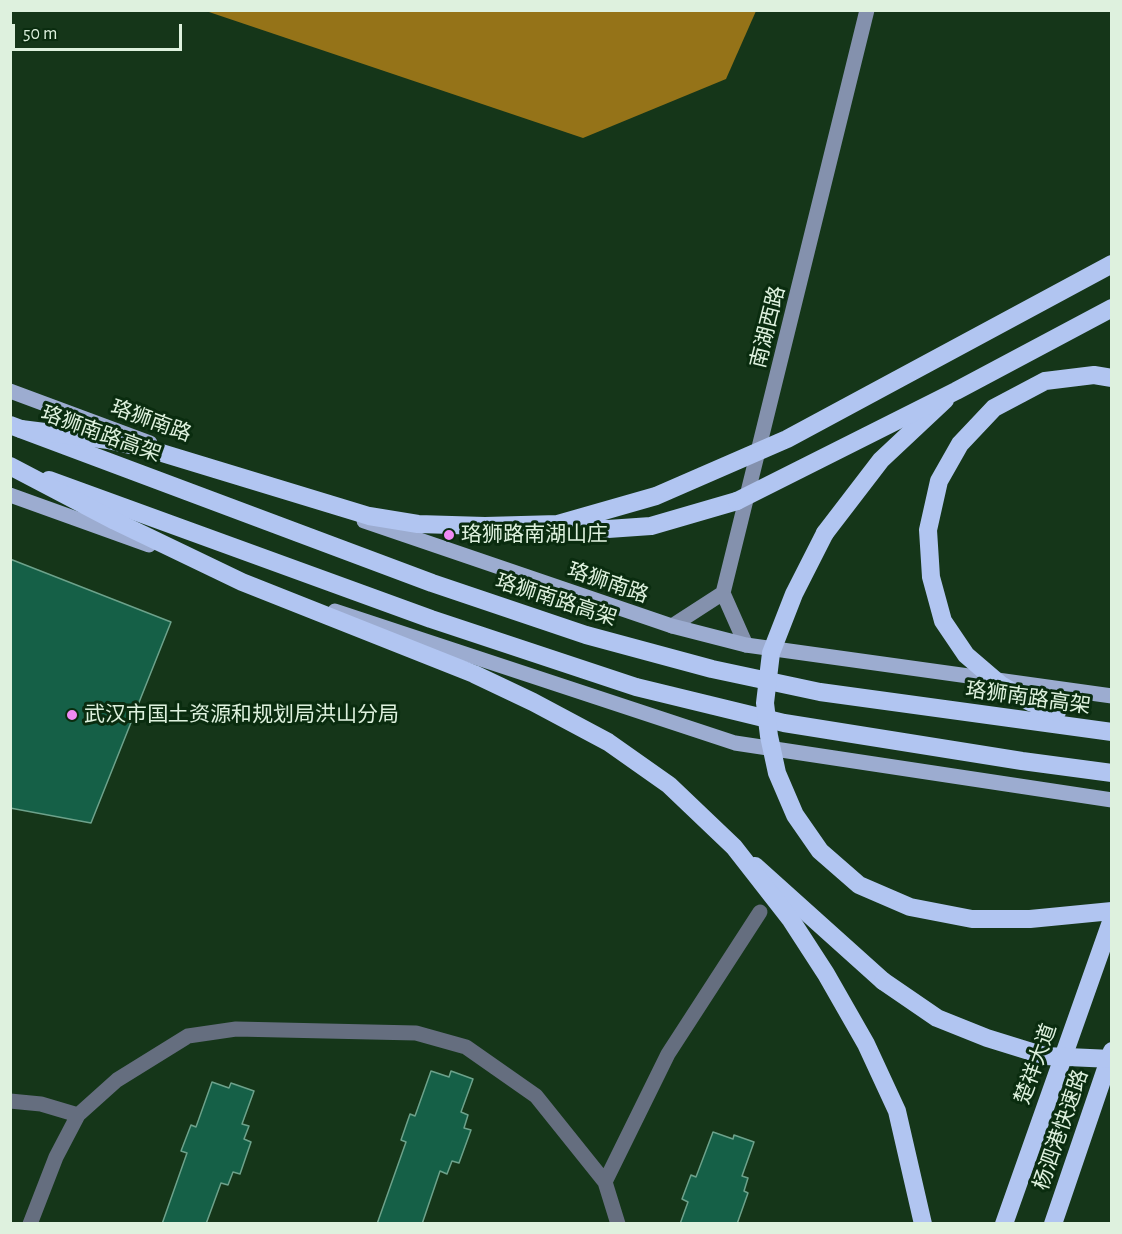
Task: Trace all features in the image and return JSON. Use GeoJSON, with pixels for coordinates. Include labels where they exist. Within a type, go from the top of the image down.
{"type":"FeatureCollection","features":[{"type":"Feature","properties":{"kind":"highway"},"geometry":{"type":"LineString","coordinates":[[558,524],[656,496],[787,439],[1112,264]]}},
{"type":"Feature","properties":{"kind":"highway"},"geometry":{"type":"LineString","coordinates":[[16,427],[108,440],[152,450],[369,516],[418,524],[485,526],[558,524],[608,529],[651,526],[737,501],[956,391],[1112,308]]}},
{"type":"Feature","properties":{"kind":"highway"},"geometry":{"type":"LineString","coordinates":[[1112,378],[1094,375],[1045,381],[994,408],[960,444],[939,481],[928,530],[931,577],[943,621],[966,655],[1001,685],[1030,702],[1112,732]]}},
{"type":"Feature","properties":{"kind":"highway"},"geometry":{"type":"LineString","coordinates":[[956,391],[881,460],[825,534],[794,594],[771,653],[765,703],[777,772],[795,815],[820,851],[859,885],[910,907],[972,919],[1030,919],[1112,911]]}},
{"type":"Feature","properties":{"kind":"highway","name":"珞狮南路高架"},"geometry":{"type":"LineString","coordinates":[[16,427],[432,583],[586,635],[712,669],[820,692],[1112,732]]}},
{"type":"Feature","properties":{"kind":"highway"},"geometry":{"type":"LineString","coordinates":[[10,466],[431,619],[636,687],[784,723],[1011,759],[1112,772]]}},
{"type":"Feature","properties":{"kind":"highway"},"geometry":{"type":"LineString","coordinates":[[10,466],[115,521],[242,582],[474,674],[534,702],[608,742],[669,785],[734,847],[883,981],[937,1018],[987,1038],[1046,1056],[1112,1059]]}},
{"type":"Feature","properties":{"kind":"highway"},"geometry":{"type":"LineString","coordinates":[[734,847],[791,920],[826,974],[866,1044],[897,1111],[923,1224]]}},
{"type":"Feature","properties":{"kind":"highway","name":"楚祥大道"},"geometry":{"type":"LineString","coordinates":[[1004,1224],[1112,919]]}},
{"type":"Feature","properties":{"kind":"highway","name":"杨泗港快速路"},"geometry":{"type":"LineString","coordinates":[[1053,1224],[1112,1051]]}},
{"type":"Feature","properties":{"kind":"main road","name":"珞狮南路"},"geometry":{"type":"LineString","coordinates":[[10,391],[305,501],[672,626],[747,645],[1112,696]]}},
{"type":"Feature","properties":{"kind":"main road"},"geometry":{"type":"LineString","coordinates":[[10,495],[263,586],[735,743],[1112,800]]}},
{"type":"Feature","properties":{"kind":"street","name":"南湖西路"},"geometry":{"type":"LineString","coordinates":[[723,593],[867,10]]}},
{"type":"Feature","properties":{"kind":"street"},"geometry":{"type":"LineString","coordinates":[[672,626],[723,593],[747,645]]}},
{"type":"Feature","properties":{"kind":"street"},"geometry":{"type":"LineString","coordinates":[[605,1182],[668,1054],[760,912]]}},
{"type":"Feature","properties":{"kind":"street"},"geometry":{"type":"LineString","coordinates":[[30,1224],[56,1157],[78,1115],[117,1080],[188,1036],[236,1029],[416,1033],[466,1047],[536,1096],[605,1182],[618,1224]]}},
{"type":"Feature","properties":{"kind":"street"},"geometry":{"type":"LineString","coordinates":[[10,1101],[41,1104],[78,1115]]}},
{"type":"Feature","properties":{"kind":"shaded area"},"geometry":{"type":"Polygon","coordinates":[[[206,11],[756,11],[726,79],[583,138],[206,11]]]}},
{"type":"Feature","properties":{"kind":"building","name":"武汉市国土资源和规划局洪山分局"},"geometry":{"type":"Polygon","coordinates":[[[10,559],[171,622],[91,823],[10,808],[10,559]]]}},
{"type":"Feature","properties":{"kind":"building"},"geometry":{"type":"Polygon","coordinates":[[[431,1071],[449,1077],[451,1071],[473,1079],[461,1112],[468,1115],[464,1128],[471,1130],[459,1163],[452,1161],[447,1174],[440,1171],[422,1224],[377,1224],[406,1142],[401,1140],[410,1114],[415,1116],[431,1071]]]}},
{"type":"Feature","properties":{"kind":"building"},"geometry":{"type":"Polygon","coordinates":[[[212,1082],[229,1088],[231,1083],[254,1091],[242,1124],[249,1126],[244,1139],[251,1142],[240,1174],[233,1172],[228,1185],[221,1183],[206,1224],[162,1224],[187,1153],[181,1151],[191,1125],[196,1127],[212,1082]]]}},
{"type":"Feature","properties":{"kind":"building"},"geometry":{"type":"Polygon","coordinates":[[[713,1132],[733,1139],[734,1135],[754,1142],[742,1176],[748,1178],[744,1191],[748,1193],[737,1224],[680,1224],[688,1202],[682,1199],[691,1175],[696,1177],[713,1132]]]}},
{"type":"Feature","properties":{"kind":"place","name":"珞狮路南湖山庄"},"geometry":{"type":"Point","coordinates":[449,535]}},
{"type":"Feature","properties":{"kind":"place","name":"武汉市国土资源和规划局洪山分局"},"geometry":{"type":"Point","coordinates":[72,715]}}]}
